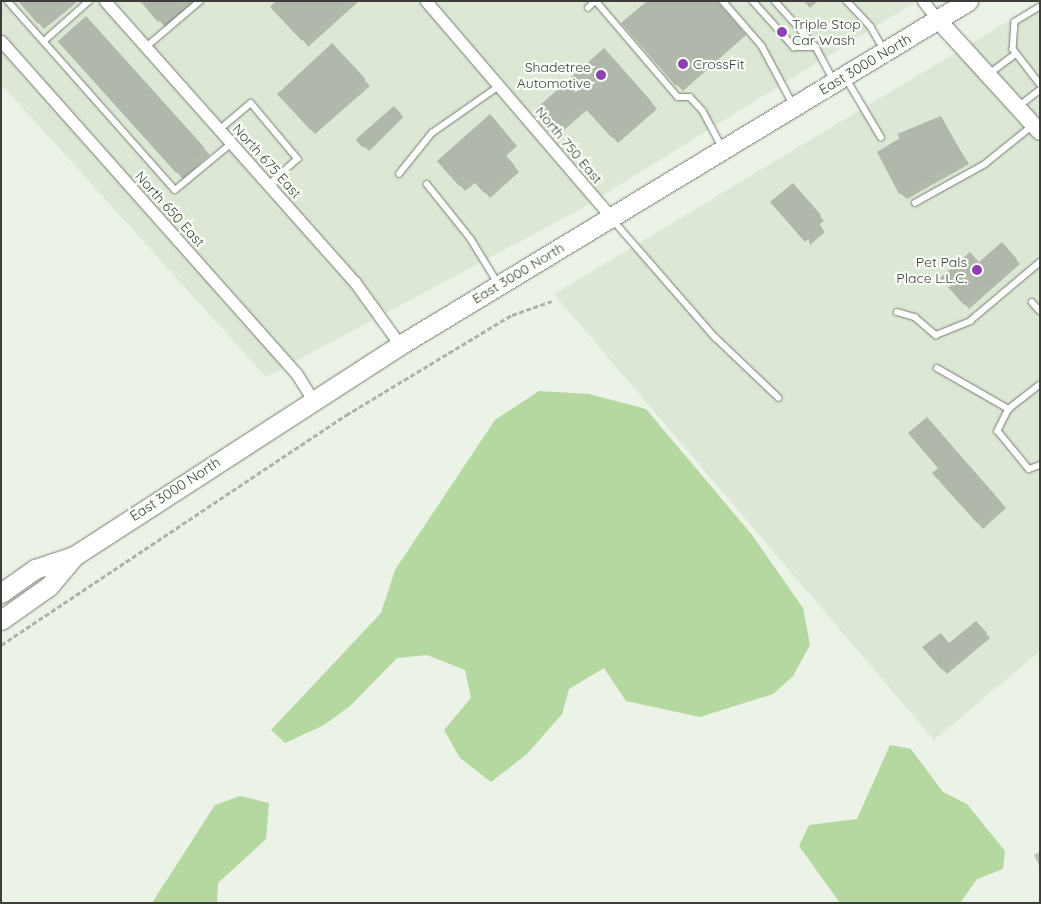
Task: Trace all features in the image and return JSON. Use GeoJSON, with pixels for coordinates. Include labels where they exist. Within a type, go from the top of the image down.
{"type":"FeatureCollection","features":[{"type":"Feature","properties":{"kind":"main road","name":"East 3000 North"},"geometry":{"type":"LineString","coordinates":[[1,593],[35,569],[74,556],[312,400],[400,345],[968,1]]}},
{"type":"Feature","properties":{"kind":"main road"},"geometry":{"type":"LineString","coordinates":[[938,20],[1037,128]]}},
{"type":"Feature","properties":{"kind":"main road","name":"East 3000 North"},"geometry":{"type":"LineString","coordinates":[[1,620],[49,586],[74,556]]}},
{"type":"Feature","properties":{"kind":"street","name":"North 675 East"},"geometry":{"type":"LineString","coordinates":[[105,1],[354,280],[400,345]]}},
{"type":"Feature","properties":{"kind":"street","name":"North 750 East"},"geometry":{"type":"LineString","coordinates":[[426,1],[611,217]]}},
{"type":"Feature","properties":{"kind":"street"},"geometry":{"type":"LineString","coordinates":[[923,1],[938,20]]}},
{"type":"Feature","properties":{"kind":"street","name":"North 650 East"},"geometry":{"type":"LineString","coordinates":[[1,41],[296,372],[312,400]]}},
{"type":"Feature","properties":{"kind":"lane"},"geometry":{"type":"LineString","coordinates":[[8,1],[175,190],[232,143]]}},
{"type":"Feature","properties":{"kind":"lane"},"geometry":{"type":"LineString","coordinates":[[44,41],[89,1]]}},
{"type":"Feature","properties":{"kind":"lane"},"geometry":{"type":"LineString","coordinates":[[146,47],[200,1]]}},
{"type":"Feature","properties":{"kind":"lane"},"geometry":{"type":"LineString","coordinates":[[588,8],[595,1],[678,97],[690,97],[703,111],[724,150]]}},
{"type":"Feature","properties":{"kind":"lane"},"geometry":{"type":"LineString","coordinates":[[723,1],[762,46],[794,106]]}},
{"type":"Feature","properties":{"kind":"lane"},"geometry":{"type":"LineString","coordinates":[[753,1],[794,47],[816,47]]}},
{"type":"Feature","properties":{"kind":"lane"},"geometry":{"type":"LineString","coordinates":[[775,1],[816,47],[881,137]]}},
{"type":"Feature","properties":{"kind":"lane"},"geometry":{"type":"LineString","coordinates":[[847,1],[871,27],[885,52]]}},
{"type":"Feature","properties":{"kind":"lane"},"geometry":{"type":"LineString","coordinates":[[1040,7],[1015,22],[1014,55],[1040,84]]}},
{"type":"Feature","properties":{"kind":"lane"},"geometry":{"type":"LineString","coordinates":[[989,74],[1014,55]]}},
{"type":"Feature","properties":{"kind":"lane"},"geometry":{"type":"LineString","coordinates":[[399,174],[432,133],[499,86]]}},
{"type":"Feature","properties":{"kind":"lane"},"geometry":{"type":"LineString","coordinates":[[1018,107],[1040,90]]}},
{"type":"Feature","properties":{"kind":"lane"},"geometry":{"type":"LineString","coordinates":[[220,129],[251,103],[298,160],[269,184]]}},
{"type":"Feature","properties":{"kind":"lane"},"geometry":{"type":"LineString","coordinates":[[915,203],[985,164],[1037,128]]}},
{"type":"Feature","properties":{"kind":"lane"},"geometry":{"type":"LineString","coordinates":[[427,184],[472,239],[499,285]]}},
{"type":"Feature","properties":{"kind":"lane"},"geometry":{"type":"LineString","coordinates":[[611,217],[715,337],[779,398]]}},
{"type":"Feature","properties":{"kind":"lane"},"geometry":{"type":"LineString","coordinates":[[897,312],[915,317],[936,335],[970,321],[1040,262]]}},
{"type":"Feature","properties":{"kind":"lane"},"geometry":{"type":"LineString","coordinates":[[1032,302],[1040,311]]}},
{"type":"Feature","properties":{"kind":"lane"},"geometry":{"type":"LineString","coordinates":[[937,368],[1009,409]]}},
{"type":"Feature","properties":{"kind":"lane"},"geometry":{"type":"LineString","coordinates":[[1040,385],[1009,409],[998,431],[1029,469],[1040,465]]}},
{"type":"Feature","properties":{"kind":"path"},"geometry":{"type":"LineString","coordinates":[[1,645],[165,532],[346,415],[512,315],[552,301]]}},
{"type":"Feature","properties":{"kind":"shaded area"},"geometry":{"type":"Polygon","coordinates":[[[1,1],[917,1],[579,210],[266,377],[1,84],[1,1]]]}},
{"type":"Feature","properties":{"kind":"shaded area"},"geometry":{"type":"Polygon","coordinates":[[[1040,2],[1040,651],[934,740],[554,294],[1040,2]]]}},
{"type":"Feature","properties":{"kind":"green space"},"geometry":{"type":"Polygon","coordinates":[[[539,391],[589,394],[646,409],[752,535],[803,608],[810,645],[793,676],[773,694],[700,717],[626,701],[604,668],[569,689],[562,714],[527,754],[491,782],[460,758],[444,730],[471,698],[465,670],[427,655],[397,658],[350,706],[324,725],[285,743],[271,730],[381,613],[395,570],[495,420],[539,391]]]}},
{"type":"Feature","properties":{"kind":"green space"},"geometry":{"type":"Polygon","coordinates":[[[890,745],[911,749],[943,792],[967,804],[1005,851],[1003,869],[977,879],[960,903],[840,903],[799,846],[809,825],[857,819],[890,745]]]}},
{"type":"Feature","properties":{"kind":"green space"},"geometry":{"type":"Polygon","coordinates":[[[240,796],[269,803],[266,839],[218,883],[217,903],[152,903],[215,805],[240,796]]]}},
{"type":"Feature","properties":{"kind":"building"},"geometry":{"type":"Polygon","coordinates":[[[18,1],[65,1],[38,24],[18,1]]]}},
{"type":"Feature","properties":{"kind":"building"},"geometry":{"type":"Polygon","coordinates":[[[140,1],[182,1],[158,22],[140,1]]]}},
{"type":"Feature","properties":{"kind":"building"},"geometry":{"type":"Polygon","coordinates":[[[276,1],[346,1],[302,41],[270,7],[276,1]]]}},
{"type":"Feature","properties":{"kind":"building"},"geometry":{"type":"Polygon","coordinates":[[[647,1],[717,1],[741,29],[676,86],[621,23],[647,1]]]}},
{"type":"Feature","properties":{"kind":"building"},"geometry":{"type":"Polygon","coordinates":[[[86,16],[204,148],[176,173],[58,41],[86,16]]]}},
{"type":"Feature","properties":{"kind":"building"},"geometry":{"type":"Polygon","coordinates":[[[332,43],[365,79],[311,130],[277,94],[332,43]]]}},
{"type":"Feature","properties":{"kind":"building","name":"Shadetree Automotive"},"geometry":{"type":"Polygon","coordinates":[[[604,48],[652,102],[612,138],[581,104],[555,126],[538,107],[604,48]]]}},
{"type":"Feature","properties":{"kind":"building"},"geometry":{"type":"Polygon","coordinates":[[[394,106],[401,114],[363,148],[356,139],[394,106]]]}},
{"type":"Feature","properties":{"kind":"building"},"geometry":{"type":"Polygon","coordinates":[[[490,114],[512,140],[501,150],[515,166],[484,193],[470,177],[459,186],[437,161],[490,114]]]}},
{"type":"Feature","properties":{"kind":"building"},"geometry":{"type":"Polygon","coordinates":[[[941,116],[964,157],[899,194],[877,152],[900,138],[897,134],[941,116]]]}},
{"type":"Feature","properties":{"kind":"building"},"geometry":{"type":"Polygon","coordinates":[[[793,183],[821,215],[816,220],[822,227],[805,242],[770,202],[793,183]]]}},
{"type":"Feature","properties":{"kind":"building","name":"Pet Pals Place L.L.C."},"geometry":{"type":"Polygon","coordinates":[[[1002,242],[1017,259],[964,305],[940,278],[970,252],[979,262],[1002,242]]]}},
{"type":"Feature","properties":{"kind":"building"},"geometry":{"type":"Polygon","coordinates":[[[927,417],[1001,502],[977,523],[932,473],[938,468],[908,433],[927,417]]]}},
{"type":"Feature","properties":{"kind":"building"},"geometry":{"type":"Polygon","coordinates":[[[976,621],[987,633],[942,670],[922,647],[941,633],[949,643],[976,621]]]}},
{"type":"Feature","properties":{"kind":"place","name":"Triple Stop Car Wash"},"geometry":{"type":"Point","coordinates":[782,32]}},
{"type":"Feature","properties":{"kind":"place","name":"CrossFit"},"geometry":{"type":"Point","coordinates":[683,64]}},
{"type":"Feature","properties":{"kind":"place","name":"Shadetree Automotive"},"geometry":{"type":"Point","coordinates":[601,75]}},
{"type":"Feature","properties":{"kind":"place","name":"Pet Pals Place L.L.C."},"geometry":{"type":"Point","coordinates":[977,270]}}]}
